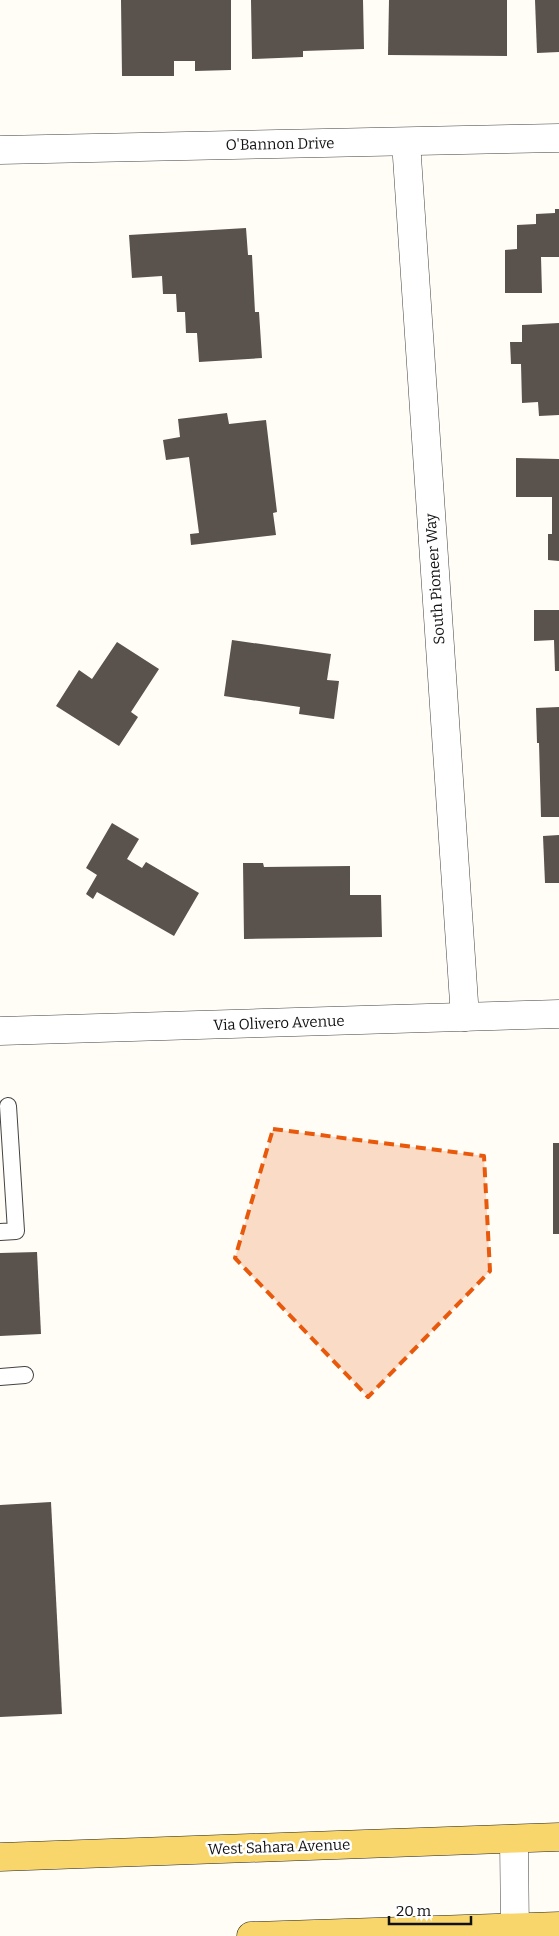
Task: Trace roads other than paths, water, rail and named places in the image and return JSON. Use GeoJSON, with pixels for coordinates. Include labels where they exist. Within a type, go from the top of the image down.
{"type":"FeatureCollection","features":[{"type":"Feature","properties":{"kind":"main road","name":"West Sahara Avenue"},"geometry":{"type":"LineString","coordinates":[[0,1857],[559,1837]]}},
{"type":"Feature","properties":{"kind":"main road"},"geometry":{"type":"LineString","coordinates":[[251,1936],[515,1932],[559,1926]]}},
{"type":"Feature","properties":{"kind":"street","name":"O'Bannon Drive"},"geometry":{"type":"LineString","coordinates":[[0,150],[559,138]]}},
{"type":"Feature","properties":{"kind":"street","name":"South Pioneer Way"},"geometry":{"type":"LineString","coordinates":[[406,142],[466,1017]]}},
{"type":"Feature","properties":{"kind":"street","name":"Via Olivero Avenue"},"geometry":{"type":"LineString","coordinates":[[0,1032],[559,1014]]}},
{"type":"Feature","properties":{"kind":"street"},"geometry":{"type":"LineString","coordinates":[[514,1839],[515,1932]]}},
{"type":"Feature","properties":{"kind":"lane"},"geometry":{"type":"LineString","coordinates":[[0,1232],[16,1231],[8,1106]]}},
{"type":"Feature","properties":{"kind":"lane"},"geometry":{"type":"LineString","coordinates":[[0,1377],[25,1376]]}}]}
